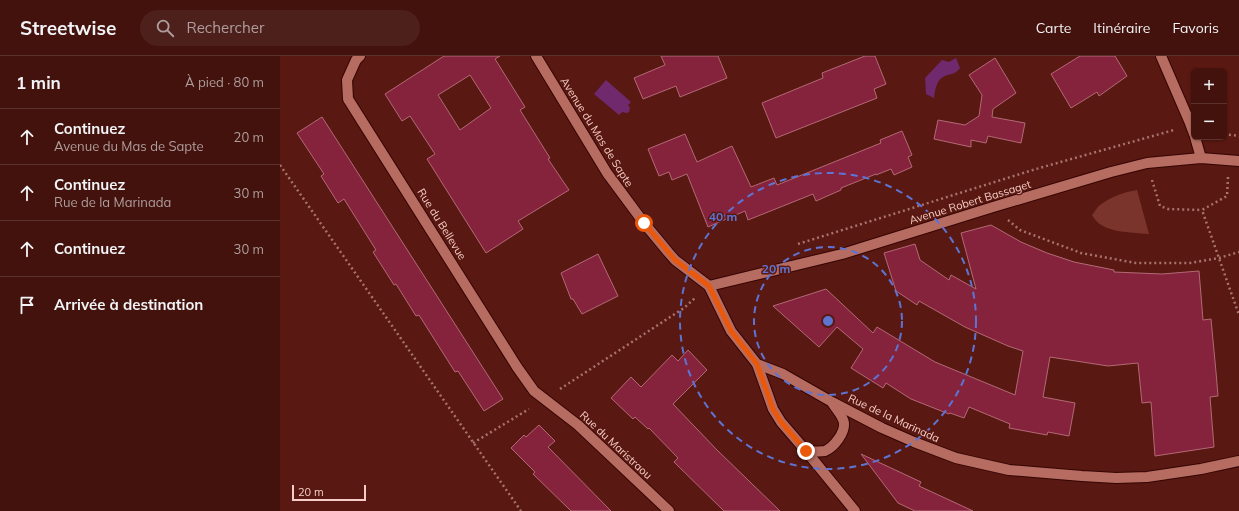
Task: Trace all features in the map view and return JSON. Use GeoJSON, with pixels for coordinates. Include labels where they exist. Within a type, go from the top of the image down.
{"type":"FeatureCollection","features":[{"type":"Feature","properties":{"kind":"street","name":"Rue du Bellevue"},"geometry":{"type":"LineString","coordinates":[[360,56],[356,60],[347,80],[348,99],[517,367],[534,391],[544,399]]}},
{"type":"Feature","properties":{"kind":"street","name":"Avenue du Mas de Sapte"},"geometry":{"type":"LineString","coordinates":[[536,56],[607,173],[644,223],[675,260],[709,286]]}},
{"type":"Feature","properties":{"kind":"street"},"geometry":{"type":"LineString","coordinates":[[1161,56],[1191,126]]}},
{"type":"Feature","properties":{"kind":"street"},"geometry":{"type":"LineString","coordinates":[[1195,140],[1201,158]]}},
{"type":"Feature","properties":{"kind":"street","name":"Avenue Robert Bassaget"},"geometry":{"type":"LineString","coordinates":[[709,286],[842,254],[992,207],[1147,163],[1201,158],[1239,161]]}},
{"type":"Feature","properties":{"kind":"street"},"geometry":{"type":"LineString","coordinates":[[709,286],[731,331],[757,364],[773,409],[781,422],[855,511]]}},
{"type":"Feature","properties":{"kind":"street","name":"Rue de la Marinada"},"geometry":{"type":"LineString","coordinates":[[757,364],[783,374],[882,428],[914,442],[956,458],[1009,470],[1116,478],[1147,477],[1239,461]]}},
{"type":"Feature","properties":{"kind":"street","name":"Rue du Maristraou"},"geometry":{"type":"LineString","coordinates":[[544,399],[578,425],[668,511]]}},
{"type":"Feature","properties":{"kind":"street"},"geometry":{"type":"LineString","coordinates":[[806,451],[825,451],[831,447],[841,435],[844,424],[832,402]]}},
{"type":"Feature","properties":{"kind":"path"},"geometry":{"type":"LineString","coordinates":[[1227,134],[1239,136]]}},
{"type":"Feature","properties":{"kind":"path"},"geometry":{"type":"LineString","coordinates":[[1147,163],[1160,206],[1168,209],[1202,210],[1227,196],[1228,160]]}},
{"type":"Feature","properties":{"kind":"path"},"geometry":{"type":"LineString","coordinates":[[280,165],[521,511]]}},
{"type":"Feature","properties":{"kind":"path"},"geometry":{"type":"LineString","coordinates":[[992,207],[1020,230],[1081,253],[1136,263],[1190,264],[1239,252]]}},
{"type":"Feature","properties":{"kind":"path"},"geometry":{"type":"LineString","coordinates":[[1202,210],[1239,315]]}},
{"type":"Feature","properties":{"kind":"shaded area"},"geometry":{"type":"Polygon","coordinates":[[[956,58],[960,68],[956,72],[945,76],[939,81],[936,86],[934,98],[926,94],[925,78],[942,60],[949,62],[956,58]]]}},
{"type":"Feature","properties":{"kind":"shaded area"},"geometry":{"type":"Polygon","coordinates":[[[606,80],[631,102],[628,105],[630,108],[629,112],[622,112],[619,115],[594,94],[606,80]]]}},
{"type":"Feature","properties":{"kind":"shaded area"},"geometry":{"type":"Polygon","coordinates":[[[1137,190],[1149,234],[1110,229],[1103,226],[1092,215],[1099,206],[1113,197],[1137,190]]]}},
{"type":"Feature","properties":{"kind":"building"},"geometry":{"type":"Polygon","coordinates":[[[444,56],[500,56],[495,59],[525,107],[520,110],[550,158],[548,159],[569,190],[518,221],[523,229],[486,253],[427,159],[435,154],[410,116],[402,121],[385,94],[444,56]],[[470,75],[438,95],[460,130],[491,108],[470,75]]]}},
{"type":"Feature","properties":{"kind":"building"},"geometry":{"type":"Polygon","coordinates":[[[661,56],[718,56],[727,78],[680,97],[676,86],[643,99],[634,78],[665,65],[661,56]]]}},
{"type":"Feature","properties":{"kind":"building"},"geometry":{"type":"Polygon","coordinates":[[[865,56],[875,56],[886,84],[874,89],[877,98],[776,138],[762,103],[823,78],[822,73],[865,56]]]}},
{"type":"Feature","properties":{"kind":"building"},"geometry":{"type":"Polygon","coordinates":[[[1080,56],[1115,56],[1127,76],[1099,96],[1097,92],[1071,108],[1051,74],[1080,56]]]}},
{"type":"Feature","properties":{"kind":"building"},"geometry":{"type":"Polygon","coordinates":[[[995,58],[1016,93],[993,109],[992,117],[1025,123],[1021,143],[988,136],[986,143],[971,140],[971,147],[934,139],[938,120],[965,125],[979,116],[982,95],[969,75],[995,58]]]}},
{"type":"Feature","properties":{"kind":"building"},"geometry":{"type":"Polygon","coordinates":[[[322,117],[503,399],[484,411],[458,371],[455,372],[419,315],[416,316],[396,284],[394,285],[373,252],[376,250],[344,199],[338,203],[321,176],[324,174],[297,133],[322,117]]]}},
{"type":"Feature","properties":{"kind":"building"},"geometry":{"type":"Polygon","coordinates":[[[902,131],[912,155],[908,157],[912,167],[894,175],[891,169],[876,174],[841,188],[841,190],[816,201],[813,194],[748,220],[745,211],[708,227],[687,174],[672,180],[669,172],[659,176],[648,149],[685,134],[697,162],[732,146],[751,187],[774,178],[777,185],[881,143],[880,140],[902,131]]]}},
{"type":"Feature","properties":{"kind":"building"},"geometry":{"type":"Polygon","coordinates":[[[991,225],[1021,242],[1047,253],[1074,262],[1114,270],[1114,272],[1162,274],[1199,271],[1203,320],[1211,319],[1216,372],[1218,396],[1210,397],[1214,447],[1155,456],[1151,402],[1142,403],[1138,363],[1108,366],[1050,357],[1043,397],[1075,403],[1069,436],[1048,432],[1047,435],[1009,428],[1010,424],[969,407],[964,418],[950,413],[949,414],[911,399],[886,383],[883,388],[851,368],[863,349],[837,327],[819,347],[773,306],[826,289],[873,333],[877,327],[935,362],[1015,395],[1023,351],[965,327],[919,301],[917,305],[896,291],[884,253],[915,244],[920,260],[949,280],[951,275],[976,289],[961,233],[991,225]]]}},
{"type":"Feature","properties":{"kind":"building"},"geometry":{"type":"Polygon","coordinates":[[[598,254],[618,296],[582,314],[573,299],[571,299],[561,273],[598,254]]]}},
{"type":"Feature","properties":{"kind":"building"},"geometry":{"type":"Polygon","coordinates":[[[688,350],[707,370],[673,404],[717,450],[780,511],[724,511],[674,462],[678,458],[649,428],[648,429],[635,417],[633,419],[611,398],[631,377],[641,387],[672,355],[678,361],[688,350]]]}},
{"type":"Feature","properties":{"kind":"building"},"geometry":{"type":"Polygon","coordinates":[[[539,425],[555,441],[548,447],[611,511],[571,511],[533,474],[535,472],[511,448],[524,435],[526,437],[539,425]]]}},
{"type":"Feature","properties":{"kind":"building"},"geometry":{"type":"Polygon","coordinates":[[[861,454],[921,482],[919,486],[973,511],[915,511],[898,503],[861,454]]]}},
{"type":"Feature","properties":{"kind":"route"},"geometry":{"type":"LineString","coordinates":[[644,223],[675,260],[709,286],[731,331],[757,364],[773,409],[781,422],[806,451]]}}]}
